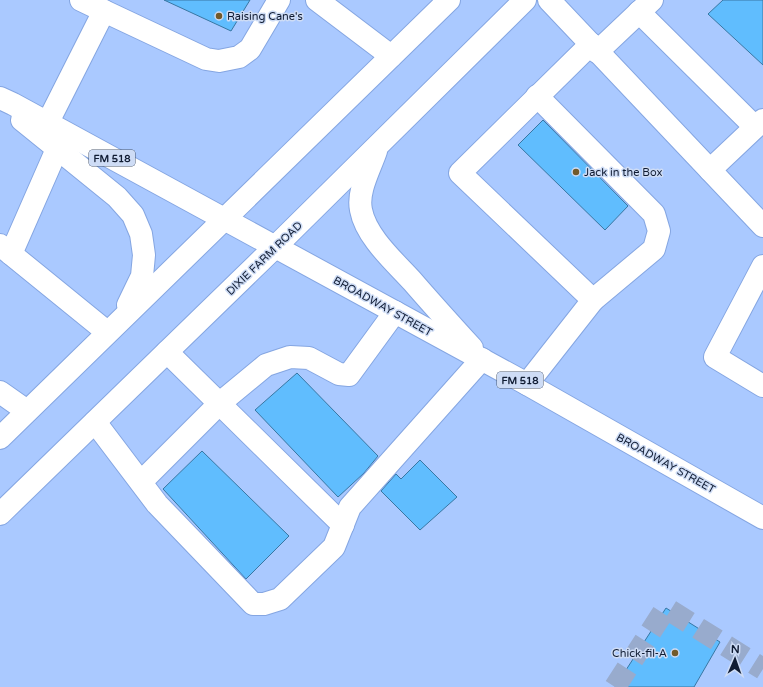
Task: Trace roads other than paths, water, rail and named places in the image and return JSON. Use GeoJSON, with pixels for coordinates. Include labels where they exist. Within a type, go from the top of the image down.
{"type":"FeatureCollection","features":[{"type":"Feature","properties":{"kind":"main road"},"geometry":{"type":"LineString","coordinates":[[81,0],[206,59],[219,61],[239,57],[250,49],[279,0]]}},
{"type":"Feature","properties":{"kind":"main road"},"geometry":{"type":"LineString","coordinates":[[317,0],[391,56]]}},
{"type":"Feature","properties":{"kind":"main road"},"geometry":{"type":"LineString","coordinates":[[0,438],[449,0]]}},
{"type":"Feature","properties":{"kind":"main road","name":"DIXIE FARM ROAD"},"geometry":{"type":"LineString","coordinates":[[0,514],[275,247],[525,0]]}},
{"type":"Feature","properties":{"kind":"main road"},"geometry":{"type":"LineString","coordinates":[[548,0],[763,226]]}},
{"type":"Feature","properties":{"kind":"main road"},"geometry":{"type":"LineString","coordinates":[[593,300],[460,172],[537,96],[646,6],[759,124],[710,170]]}},
{"type":"Feature","properties":{"kind":"main road"},"geometry":{"type":"LineString","coordinates":[[48,122],[104,11]]}},
{"type":"Feature","properties":{"kind":"main road"},"geometry":{"type":"LineString","coordinates":[[527,384],[593,300],[654,249],[659,231],[654,214],[537,96]]}},
{"type":"Feature","properties":{"kind":"main road","name":"BROADWAY STREET"},"geometry":{"type":"LineString","coordinates":[[0,98],[48,122],[527,384],[763,518]]}},
{"type":"Feature","properties":{"kind":"main road"},"geometry":{"type":"LineString","coordinates":[[0,101],[117,197],[133,215],[141,234],[144,255],[142,276],[133,296],[113,327]]}},
{"type":"Feature","properties":{"kind":"main road"},"geometry":{"type":"LineString","coordinates":[[95,422],[157,504],[253,604],[264,604],[280,599],[334,548],[350,507],[482,360],[378,243],[365,222],[361,210],[360,200],[362,190],[378,145]]}},
{"type":"Feature","properties":{"kind":"main road"},"geometry":{"type":"LineString","coordinates":[[57,149],[6,250],[113,327]]}},
{"type":"Feature","properties":{"kind":"main road"},"geometry":{"type":"LineString","coordinates":[[763,266],[715,357],[763,386]]}},
{"type":"Feature","properties":{"kind":"main road"},"geometry":{"type":"LineString","coordinates":[[141,482],[220,403],[266,365],[290,357],[310,358],[339,374],[350,375],[395,312]]}},
{"type":"Feature","properties":{"kind":"main road"},"geometry":{"type":"LineString","coordinates":[[167,352],[343,525]]}},
{"type":"Feature","properties":{"kind":"main road"},"geometry":{"type":"LineString","coordinates":[[0,392],[28,411]]}},
{"type":"Feature","properties":{"kind":"tunnel"},"geometry":{"type":"LineString","coordinates":[[615,687],[666,608],[763,669]]}},
{"type":"Feature","properties":{"kind":"place","name":"Raising Cane's"},"geometry":{"type":"Point","coordinates":[219,16]}},
{"type":"Feature","properties":{"kind":"place","name":"Jack in the Box"},"geometry":{"type":"Point","coordinates":[576,172]}},
{"type":"Feature","properties":{"kind":"place","name":"Chick-fil-A"},"geometry":{"type":"Point","coordinates":[675,653]}}]}
